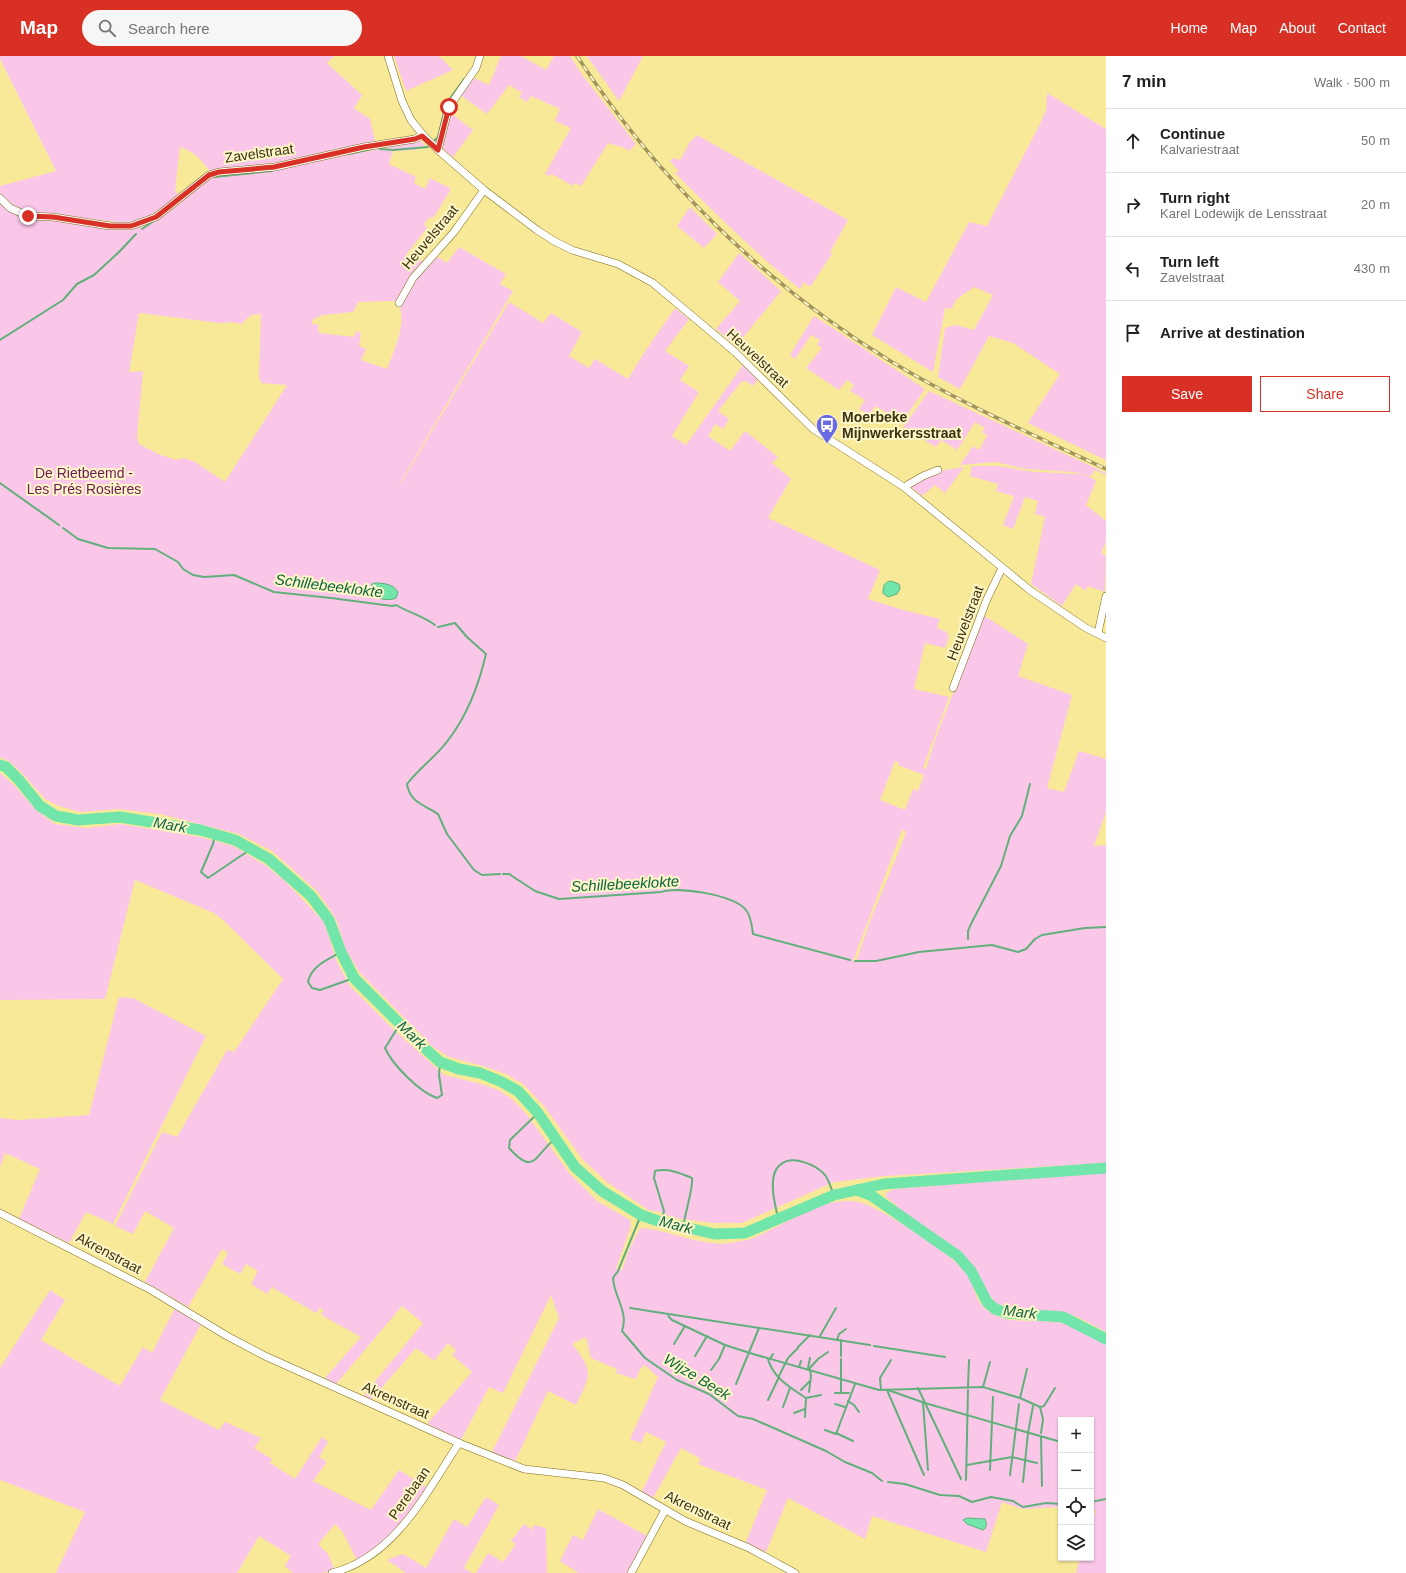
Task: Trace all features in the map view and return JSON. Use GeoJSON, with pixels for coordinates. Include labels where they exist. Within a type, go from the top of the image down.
{"type":"FeatureCollection","features":[{"type":"Feature","properties":{"kind":"street","name":"Heuvelstraat"},"geometry":{"type":"LineString","coordinates":[[388,56],[406,110],[422,136],[484,190],[554,241],[572,250],[618,264],[653,283],[735,352],[814,429],[904,487],[1002,568],[1057,609],[1106,638]]}},
{"type":"Feature","properties":{"kind":"street"},"geometry":{"type":"LineString","coordinates":[[438,150],[449,107],[473,72],[480,56]]}},
{"type":"Feature","properties":{"kind":"street","name":"Zavelstraat"},"geometry":{"type":"LineString","coordinates":[[0,198],[10,208],[28,216],[53,217],[110,226],[131,226],[156,217],[209,175],[219,172],[274,167],[364,147],[415,139],[422,136]]}},
{"type":"Feature","properties":{"kind":"street","name":"Heuvelstraat"},"geometry":{"type":"LineString","coordinates":[[399,303],[413,278],[454,232],[484,190]]}},
{"type":"Feature","properties":{"kind":"street"},"geometry":{"type":"LineString","coordinates":[[904,487],[923,476],[938,470]]}},
{"type":"Feature","properties":{"kind":"street","name":"Heuvelstraat"},"geometry":{"type":"LineString","coordinates":[[953,688],[987,599],[1002,568]]}},
{"type":"Feature","properties":{"kind":"street"},"geometry":{"type":"LineString","coordinates":[[1098,633],[1106,596]]}},
{"type":"Feature","properties":{"kind":"street","name":"Akrenstraat"},"geometry":{"type":"LineString","coordinates":[[0,1213],[151,1290],[227,1336],[264,1356],[459,1443],[524,1469],[604,1478],[640,1494],[685,1521],[749,1548],[795,1573]]}},
{"type":"Feature","properties":{"kind":"street","name":"Perebaan"},"geometry":{"type":"LineString","coordinates":[[332,1573],[353,1567],[361,1562],[403,1527],[459,1443]]}},
{"type":"Feature","properties":{"kind":"street"},"geometry":{"type":"LineString","coordinates":[[631,1573],[665,1510]]}},
{"type":"Feature","properties":{"kind":"green space"},"geometry":{"type":"Polygon","coordinates":[[[0,56],[334,56],[327,63],[362,95],[354,108],[370,119],[375,141],[274,163],[210,172],[197,156],[180,147],[175,191],[179,195],[149,216],[127,223],[29,212],[10,204],[0,194],[0,186],[56,171],[0,59],[0,56]]]}},
{"type":"Feature","properties":{"kind":"green space"},"geometry":{"type":"Polygon","coordinates":[[[394,56],[439,56],[453,70],[406,91],[394,56]]]}},
{"type":"Feature","properties":{"kind":"green space"},"geometry":{"type":"Polygon","coordinates":[[[501,56],[521,56],[546,70],[554,56],[570,56],[583,76],[636,144],[629,151],[622,147],[608,143],[581,186],[575,183],[573,186],[552,174],[550,176],[545,174],[571,128],[555,121],[560,109],[531,96],[527,102],[519,97],[522,93],[509,85],[487,114],[459,94],[472,77],[489,85],[501,56]]]}},
{"type":"Feature","properties":{"kind":"green space"},"geometry":{"type":"Polygon","coordinates":[[[587,56],[643,56],[619,101],[587,56]]]}},
{"type":"Feature","properties":{"kind":"green space"},"geometry":{"type":"Polygon","coordinates":[[[1047,93],[1106,129],[1106,460],[1028,423],[1060,374],[1013,343],[989,336],[960,389],[938,377],[945,328],[955,325],[974,330],[993,295],[974,287],[957,299],[951,309],[945,308],[933,372],[872,335],[896,287],[926,302],[969,222],[987,226],[1040,124],[1046,110],[1047,93]]]}},
{"type":"Feature","properties":{"kind":"green space"},"geometry":{"type":"Polygon","coordinates":[[[449,112],[473,130],[453,157],[444,150],[443,146],[449,112]]]}},
{"type":"Feature","properties":{"kind":"green space"},"geometry":{"type":"Polygon","coordinates":[[[697,135],[848,220],[830,252],[832,254],[810,287],[804,282],[800,289],[783,275],[675,173],[679,171],[670,161],[673,158],[680,160],[690,142],[697,135]]]}},
{"type":"Feature","properties":{"kind":"green space","name":"De Rietbeemd - Les Prés Rosières"},"geometry":{"type":"Polygon","coordinates":[[[421,141],[425,146],[415,150],[393,151],[389,164],[416,177],[414,183],[425,189],[430,178],[451,189],[434,217],[429,218],[424,224],[427,228],[406,255],[416,264],[418,260],[424,261],[431,253],[447,263],[459,247],[506,274],[500,284],[513,291],[400,483],[509,302],[543,323],[551,313],[582,332],[569,356],[589,368],[595,359],[628,379],[675,308],[689,319],[665,351],[689,366],[680,380],[699,392],[672,436],[686,445],[743,365],[758,379],[753,386],[746,381],[741,382],[718,411],[729,419],[723,429],[715,424],[708,436],[730,451],[745,431],[778,457],[772,463],[791,479],[768,518],[880,570],[868,599],[903,610],[940,619],[937,628],[945,631],[949,636],[945,648],[925,643],[914,689],[949,697],[923,768],[926,769],[935,740],[983,615],[1028,644],[1018,676],[1072,695],[1047,788],[1064,792],[1079,751],[1106,759],[1106,812],[1094,846],[1106,845],[1106,1163],[885,1176],[834,1182],[742,1223],[714,1223],[680,1219],[660,1212],[648,1210],[607,1182],[583,1160],[544,1106],[523,1084],[506,1074],[449,1057],[433,1047],[360,973],[346,950],[336,919],[318,892],[272,851],[239,834],[160,814],[119,809],[80,812],[59,806],[45,799],[21,772],[10,762],[0,757],[0,202],[9,210],[55,220],[115,228],[141,227],[167,213],[208,180],[214,177],[273,171],[311,162],[421,141]],[[397,301],[358,302],[353,312],[323,315],[312,320],[313,325],[318,324],[319,333],[354,337],[356,331],[361,333],[359,346],[366,349],[361,360],[387,369],[401,326],[400,308],[397,301]],[[139,313],[129,372],[143,371],[137,437],[139,444],[158,454],[176,460],[184,458],[195,462],[225,482],[287,385],[261,383],[259,377],[261,314],[251,315],[241,324],[232,322],[220,323],[139,313]],[[895,761],[880,800],[905,810],[913,789],[918,791],[924,775],[898,765],[899,762],[895,761]],[[902,830],[853,961],[856,962],[870,921],[906,831],[902,830]]]}},
{"type":"Feature","properties":{"kind":"green space"},"geometry":{"type":"Polygon","coordinates":[[[690,207],[717,234],[704,248],[677,226],[690,207]]]}},
{"type":"Feature","properties":{"kind":"green space"},"geometry":{"type":"Polygon","coordinates":[[[739,253],[781,291],[736,346],[716,329],[740,301],[718,282],[739,253]]]}},
{"type":"Feature","properties":{"kind":"green space"},"geometry":{"type":"Polygon","coordinates":[[[814,316],[925,389],[900,425],[886,412],[875,406],[869,415],[859,409],[865,400],[850,391],[854,385],[847,380],[839,390],[806,368],[822,348],[817,345],[820,340],[811,335],[795,359],[790,355],[814,316]]]}},
{"type":"Feature","properties":{"kind":"green space"},"geometry":{"type":"Polygon","coordinates":[[[929,391],[1106,473],[1106,475],[1095,470],[1091,476],[1074,472],[1026,469],[996,462],[960,465],[973,446],[979,450],[987,436],[982,432],[985,428],[975,422],[957,450],[941,440],[936,447],[903,427],[929,391]]]}},
{"type":"Feature","properties":{"kind":"green space"},"geometry":{"type":"Polygon","coordinates":[[[972,466],[998,466],[1035,472],[1081,474],[1096,481],[1086,505],[1106,521],[1106,542],[1101,553],[1106,556],[1105,592],[1088,586],[1086,591],[1076,584],[1062,606],[1031,584],[1045,517],[1035,514],[1038,501],[1025,497],[1013,529],[1003,525],[1014,496],[996,491],[998,484],[970,476],[972,466]]]}},
{"type":"Feature","properties":{"kind":"green space"},"geometry":{"type":"Polygon","coordinates":[[[964,467],[945,493],[935,485],[922,496],[910,486],[940,471],[964,467]]]}},
{"type":"Feature","properties":{"kind":"green space"},"geometry":{"type":"Polygon","coordinates":[[[0,773],[14,785],[36,810],[55,824],[87,828],[120,824],[200,837],[233,846],[265,865],[285,881],[324,922],[337,962],[350,986],[392,1028],[444,1075],[478,1083],[498,1090],[512,1099],[528,1116],[569,1173],[597,1201],[630,1220],[631,1226],[616,1268],[622,1270],[628,1252],[640,1228],[658,1230],[704,1242],[717,1244],[730,1243],[755,1238],[812,1209],[824,1205],[835,1202],[859,1202],[882,1212],[899,1222],[932,1244],[959,1265],[970,1278],[980,1303],[991,1313],[999,1317],[1016,1321],[1068,1324],[1106,1343],[1106,1573],[1076,1573],[1079,1561],[1094,1561],[1094,1517],[1096,1511],[1094,1510],[1094,1417],[1058,1417],[1058,1507],[1022,1509],[1002,1502],[986,1552],[872,1516],[865,1539],[788,1498],[766,1552],[746,1542],[767,1490],[698,1464],[701,1459],[681,1448],[653,1498],[642,1491],[666,1442],[646,1432],[641,1443],[630,1439],[658,1377],[645,1365],[640,1369],[636,1379],[616,1373],[617,1369],[591,1358],[586,1337],[572,1344],[584,1361],[588,1373],[585,1387],[576,1405],[548,1391],[515,1461],[492,1452],[559,1318],[551,1295],[503,1393],[489,1387],[461,1440],[427,1424],[472,1372],[452,1355],[456,1350],[448,1343],[434,1361],[416,1348],[371,1400],[364,1395],[423,1323],[402,1306],[336,1384],[325,1378],[361,1337],[325,1317],[321,1314],[324,1310],[320,1308],[316,1313],[273,1288],[273,1285],[267,1294],[251,1284],[258,1271],[246,1264],[240,1274],[222,1264],[228,1253],[222,1249],[188,1307],[145,1282],[174,1228],[145,1211],[133,1234],[115,1226],[162,1132],[177,1137],[227,1050],[234,1052],[283,979],[214,913],[135,880],[105,999],[0,1000],[0,773]]]}},
{"type":"Feature","properties":{"kind":"green space"},"geometry":{"type":"Polygon","coordinates":[[[119,997],[133,998],[206,1036],[113,1224],[86,1212],[69,1243],[19,1219],[40,1169],[5,1153],[0,1167],[0,1118],[18,1120],[89,1115],[119,997]]]}},
{"type":"Feature","properties":{"kind":"green space"},"geometry":{"type":"Polygon","coordinates":[[[1106,1172],[1106,1332],[1078,1317],[1064,1312],[1020,1309],[997,1304],[987,1293],[969,1261],[902,1213],[896,1205],[886,1197],[886,1193],[895,1189],[1106,1172]]]}},
{"type":"Feature","properties":{"kind":"green space"},"geometry":{"type":"Polygon","coordinates":[[[50,1290],[65,1300],[41,1340],[120,1386],[143,1347],[152,1353],[175,1308],[201,1324],[160,1400],[219,1430],[225,1422],[261,1438],[254,1448],[272,1459],[270,1463],[295,1479],[322,1437],[328,1442],[319,1457],[327,1462],[313,1481],[371,1510],[399,1470],[427,1488],[397,1530],[358,1562],[343,1533],[335,1524],[318,1544],[328,1554],[335,1571],[320,1573],[293,1573],[285,1566],[291,1556],[259,1536],[237,1573],[56,1573],[85,1512],[0,1480],[0,1368],[50,1290]]]}},
{"type":"Feature","properties":{"kind":"green space"},"geometry":{"type":"Polygon","coordinates":[[[486,1497],[499,1505],[464,1568],[472,1573],[406,1573],[387,1560],[403,1554],[426,1568],[454,1519],[467,1527],[486,1497]]]}},
{"type":"Feature","properties":{"kind":"green space"},"geometry":{"type":"Polygon","coordinates":[[[598,1509],[647,1536],[627,1573],[579,1573],[560,1561],[573,1535],[583,1540],[598,1509]]]}},
{"type":"Feature","properties":{"kind":"green space"},"geometry":{"type":"Polygon","coordinates":[[[524,1524],[533,1530],[533,1525],[546,1528],[547,1573],[476,1573],[488,1553],[503,1562],[516,1544],[511,1541],[524,1524]]]}},
{"type":"Feature","properties":{"kind":"shaded area"},"geometry":{"type":"Polygon","coordinates":[[[891,581],[899,584],[900,589],[897,594],[888,597],[883,593],[883,588],[885,583],[891,581]]]}},
{"type":"Feature","properties":{"kind":"shaded area"},"geometry":{"type":"Polygon","coordinates":[[[375,583],[394,587],[398,592],[396,598],[390,600],[371,595],[369,593],[372,584],[375,583]]]}},
{"type":"Feature","properties":{"kind":"shaded area"},"geometry":{"type":"Polygon","coordinates":[[[967,1518],[985,1519],[986,1527],[983,1530],[967,1524],[963,1520],[967,1518]]]}},
{"type":"Feature","properties":{"kind":"waterway"},"geometry":{"type":"LineString","coordinates":[[435,140],[438,137],[446,104],[464,79]]}},
{"type":"Feature","properties":{"kind":"waterway"},"geometry":{"type":"LineString","coordinates":[[380,149],[393,150],[428,147]]}},
{"type":"Feature","properties":{"kind":"waterway"},"geometry":{"type":"LineString","coordinates":[[349,154],[372,149]]}},
{"type":"Feature","properties":{"kind":"waterway"},"geometry":{"type":"LineString","coordinates":[[214,177],[272,171]]}},
{"type":"Feature","properties":{"kind":"waterway"},"geometry":{"type":"LineString","coordinates":[[142,229],[154,221]]}},
{"type":"Feature","properties":{"kind":"waterway"},"geometry":{"type":"LineString","coordinates":[[0,340],[63,300],[77,284],[94,275],[136,234]]}},
{"type":"Feature","properties":{"kind":"waterway","name":"Schillebeeklokte"},"geometry":{"type":"LineString","coordinates":[[0,483],[59,525]]}},
{"type":"Feature","properties":{"kind":"waterway","name":"Schillebeeklokte"},"geometry":{"type":"LineString","coordinates":[[63,528],[78,539],[108,548],[155,549],[178,562],[183,569],[193,575],[204,577],[234,575],[274,592],[392,606],[396,605],[426,619],[435,625]]}},
{"type":"Feature","properties":{"kind":"waterway","name":"Schillebeeklokte"},"geometry":{"type":"LineString","coordinates":[[438,627],[455,623],[467,637],[486,654],[472,698],[456,729],[439,751],[407,784],[411,795],[419,803],[438,814],[447,834],[474,870],[482,875],[500,874]]}},
{"type":"Feature","properties":{"kind":"waterway","name":"Mark"},"geometry":{"type":"LineString","coordinates":[[0,765],[6,767],[19,780],[40,806],[56,816],[78,820],[120,817],[200,830],[235,840],[269,859],[311,896],[329,920],[341,952],[354,978],[419,1043],[440,1062],[459,1069],[480,1073],[502,1082],[518,1091],[538,1113],[575,1167],[602,1191],[641,1215],[661,1222],[715,1234],[745,1233],[834,1195],[884,1184],[1106,1168]]}},
{"type":"Feature","properties":{"kind":"waterway"},"geometry":{"type":"LineString","coordinates":[[968,939],[968,931],[971,924],[1001,866],[1010,836],[1022,816],[1030,784]]}},
{"type":"Feature","properties":{"kind":"waterway"},"geometry":{"type":"LineString","coordinates":[[215,834],[213,844],[201,872],[208,878],[251,849]]}},
{"type":"Feature","properties":{"kind":"waterway","name":"Schillebeeklokte"},"geometry":{"type":"LineString","coordinates":[[503,874],[509,874],[535,891],[559,899],[661,892],[669,890],[693,891],[719,896],[740,905],[748,912],[752,924],[753,934],[850,960]]}},
{"type":"Feature","properties":{"kind":"waterway","name":"Schillebeeklokte"},"geometry":{"type":"LineString","coordinates":[[855,961],[876,961],[919,952],[992,945],[1018,952],[1026,949],[1035,939],[1042,935],[1085,928],[1106,927]]}},
{"type":"Feature","properties":{"kind":"waterway"},"geometry":{"type":"LineString","coordinates":[[341,952],[320,964],[312,972],[308,982],[312,988],[320,990],[354,978]]}},
{"type":"Feature","properties":{"kind":"waterway"},"geometry":{"type":"LineString","coordinates":[[400,1024],[385,1048],[394,1062],[414,1084],[437,1098],[442,1095],[439,1075],[440,1062]]}},
{"type":"Feature","properties":{"kind":"waterway"},"geometry":{"type":"LineString","coordinates":[[538,1113],[510,1140],[509,1148],[518,1157],[529,1162],[534,1160],[556,1138]]}},
{"type":"Feature","properties":{"kind":"waterway"},"geometry":{"type":"LineString","coordinates":[[778,1218],[775,1206],[773,1183],[776,1170],[785,1162],[804,1162],[821,1171],[829,1182],[834,1195]]}},
{"type":"Feature","properties":{"kind":"waterway"},"geometry":{"type":"LineString","coordinates":[[661,1222],[664,1211],[654,1178],[655,1171],[665,1170],[683,1174],[692,1178],[692,1187],[683,1228]]}},
{"type":"Feature","properties":{"kind":"waterway","name":"Mark"},"geometry":{"type":"LineString","coordinates":[[857,1190],[872,1196],[958,1256],[971,1271],[987,1302],[995,1309],[1007,1313],[1063,1317],[1106,1339]]}},
{"type":"Feature","properties":{"kind":"waterway","name":"Wijze Beek"},"geometry":{"type":"LineString","coordinates":[[641,1215],[618,1271],[613,1278],[624,1317],[622,1331],[645,1358],[677,1380],[709,1394],[738,1416],[753,1419],[826,1451],[845,1462],[872,1473],[882,1481]]}},
{"type":"Feature","properties":{"kind":"waterway"},"geometry":{"type":"LineString","coordinates":[[630,1308],[870,1345]]}},
{"type":"Feature","properties":{"kind":"waterway"},"geometry":{"type":"LineString","coordinates":[[820,1336],[836,1308]]}},
{"type":"Feature","properties":{"kind":"waterway"},"geometry":{"type":"LineString","coordinates":[[668,1314],[672,1320],[725,1345],[879,1390],[983,1387],[1020,1398],[1027,1369]]}},
{"type":"Feature","properties":{"kind":"waterway"},"geometry":{"type":"LineString","coordinates":[[674,1344],[685,1326]]}},
{"type":"Feature","properties":{"kind":"waterway"},"geometry":{"type":"LineString","coordinates":[[736,1384],[759,1328]]}},
{"type":"Feature","properties":{"kind":"waterway"},"geometry":{"type":"LineString","coordinates":[[837,1340],[839,1334],[846,1329]]}},
{"type":"Feature","properties":{"kind":"waterway"},"geometry":{"type":"LineString","coordinates":[[798,1347],[810,1335]]}},
{"type":"Feature","properties":{"kind":"waterway"},"geometry":{"type":"LineString","coordinates":[[695,1356],[707,1336]]}},
{"type":"Feature","properties":{"kind":"waterway"},"geometry":{"type":"LineString","coordinates":[[841,1340],[841,1356]]}},
{"type":"Feature","properties":{"kind":"waterway"},"geometry":{"type":"LineString","coordinates":[[711,1370],[719,1359],[725,1345]]}},
{"type":"Feature","properties":{"kind":"waterway"},"geometry":{"type":"LineString","coordinates":[[874,1346],[945,1357]]}},
{"type":"Feature","properties":{"kind":"waterway"},"geometry":{"type":"LineString","coordinates":[[779,1376],[788,1358],[798,1348]]}},
{"type":"Feature","properties":{"kind":"waterway"},"geometry":{"type":"LineString","coordinates":[[808,1370],[818,1359],[828,1352]]}},
{"type":"Feature","properties":{"kind":"waterway"},"geometry":{"type":"LineString","coordinates":[[770,1359],[773,1354]]}},
{"type":"Feature","properties":{"kind":"waterway"},"geometry":{"type":"LineString","coordinates":[[808,1368],[810,1358]]}},
{"type":"Feature","properties":{"kind":"waterway"},"geometry":{"type":"LineString","coordinates":[[768,1359],[770,1366],[778,1377],[794,1390],[806,1398],[821,1395]]}},
{"type":"Feature","properties":{"kind":"waterway"},"geometry":{"type":"LineString","coordinates":[[841,1359],[841,1392]]}},
{"type":"Feature","properties":{"kind":"waterway"},"geometry":{"type":"LineString","coordinates":[[881,1390],[880,1378],[891,1360]]}},
{"type":"Feature","properties":{"kind":"waterway"},"geometry":{"type":"LineString","coordinates":[[968,1387],[969,1360]]}},
{"type":"Feature","properties":{"kind":"waterway"},"geometry":{"type":"LineString","coordinates":[[799,1367],[801,1361]]}},
{"type":"Feature","properties":{"kind":"waterway"},"geometry":{"type":"LineString","coordinates":[[983,1387],[990,1362]]}},
{"type":"Feature","properties":{"kind":"waterway"},"geometry":{"type":"LineString","coordinates":[[809,1392],[811,1376],[810,1370]]}},
{"type":"Feature","properties":{"kind":"waterway"},"geometry":{"type":"LineString","coordinates":[[768,1400],[779,1377]]}},
{"type":"Feature","properties":{"kind":"waterway"},"geometry":{"type":"LineString","coordinates":[[801,1390],[810,1381]]}},
{"type":"Feature","properties":{"kind":"waterway"},"geometry":{"type":"LineString","coordinates":[[825,1430],[836,1434],[855,1384]]}},
{"type":"Feature","properties":{"kind":"waterway"},"geometry":{"type":"LineString","coordinates":[[783,1407],[790,1388]]}},
{"type":"Feature","properties":{"kind":"waterway"},"geometry":{"type":"LineString","coordinates":[[918,1388],[961,1479]]}},
{"type":"Feature","properties":{"kind":"waterway"},"geometry":{"type":"LineString","coordinates":[[1020,1398],[1040,1407],[1044,1406],[1055,1388]]}},
{"type":"Feature","properties":{"kind":"waterway"},"geometry":{"type":"LineString","coordinates":[[887,1390],[924,1475]]}},
{"type":"Feature","properties":{"kind":"waterway"},"geometry":{"type":"LineString","coordinates":[[888,1390],[925,1403],[1058,1441]]}},
{"type":"Feature","properties":{"kind":"waterway"},"geometry":{"type":"LineString","coordinates":[[966,1480],[968,1390]]}},
{"type":"Feature","properties":{"kind":"waterway"},"geometry":{"type":"LineString","coordinates":[[835,1393],[849,1393]]}},
{"type":"Feature","properties":{"kind":"waterway"},"geometry":{"type":"LineString","coordinates":[[990,1470],[993,1397]]}},
{"type":"Feature","properties":{"kind":"waterway"},"geometry":{"type":"LineString","coordinates":[[805,1417],[806,1398]]}},
{"type":"Feature","properties":{"kind":"waterway"},"geometry":{"type":"LineString","coordinates":[[848,1401],[854,1405],[859,1412]]}},
{"type":"Feature","properties":{"kind":"waterway"},"geometry":{"type":"LineString","coordinates":[[923,1403],[928,1470]]}},
{"type":"Feature","properties":{"kind":"waterway"},"geometry":{"type":"LineString","coordinates":[[835,1404],[845,1407]]}},
{"type":"Feature","properties":{"kind":"waterway"},"geometry":{"type":"LineString","coordinates":[[1010,1475],[1019,1404]]}},
{"type":"Feature","properties":{"kind":"waterway"},"geometry":{"type":"LineString","coordinates":[[1023,1482],[1028,1433],[1033,1406]]}},
{"type":"Feature","properties":{"kind":"waterway"},"geometry":{"type":"LineString","coordinates":[[1040,1407],[1043,1419],[1041,1433]]}},
{"type":"Feature","properties":{"kind":"waterway"},"geometry":{"type":"LineString","coordinates":[[794,1413],[805,1409]]}},
{"type":"Feature","properties":{"kind":"waterway"},"geometry":{"type":"LineString","coordinates":[[836,1433],[853,1441]]}},
{"type":"Feature","properties":{"kind":"waterway"},"geometry":{"type":"LineString","coordinates":[[1041,1437],[1042,1486]]}},
{"type":"Feature","properties":{"kind":"waterway"},"geometry":{"type":"LineString","coordinates":[[967,1465],[1012,1457],[1037,1463]]}},
{"type":"Feature","properties":{"kind":"waterway","name":"Wijze Beek"},"geometry":{"type":"LineString","coordinates":[[888,1482],[905,1484],[940,1495],[959,1496],[972,1502],[991,1497],[1013,1501],[1023,1507],[1046,1503],[1058,1504]]}},
{"type":"Feature","properties":{"kind":"waterway","name":"Wijze Beek"},"geometry":{"type":"LineString","coordinates":[[1094,1501],[1106,1499]]}},
{"type":"Feature","properties":{"kind":"railway"},"geometry":{"type":"LineString","coordinates":[[577,56],[609,102],[679,187],[717,227],[758,264],[801,299],[845,332],[918,377],[998,418],[1106,469]]}},
{"type":"Feature","properties":{"kind":"place","name":"Moerbeke Mijnwerkersstraat"},"geometry":{"type":"Point","coordinates":[827,444]}},
{"type":"Feature","properties":{"kind":"route"},"geometry":{"type":"LineString","coordinates":[[28,216],[53,217],[110,226],[139,225],[156,217],[200,180],[219,172],[274,167],[364,147],[415,139],[422,136],[438,150],[449,107]]}}]}
